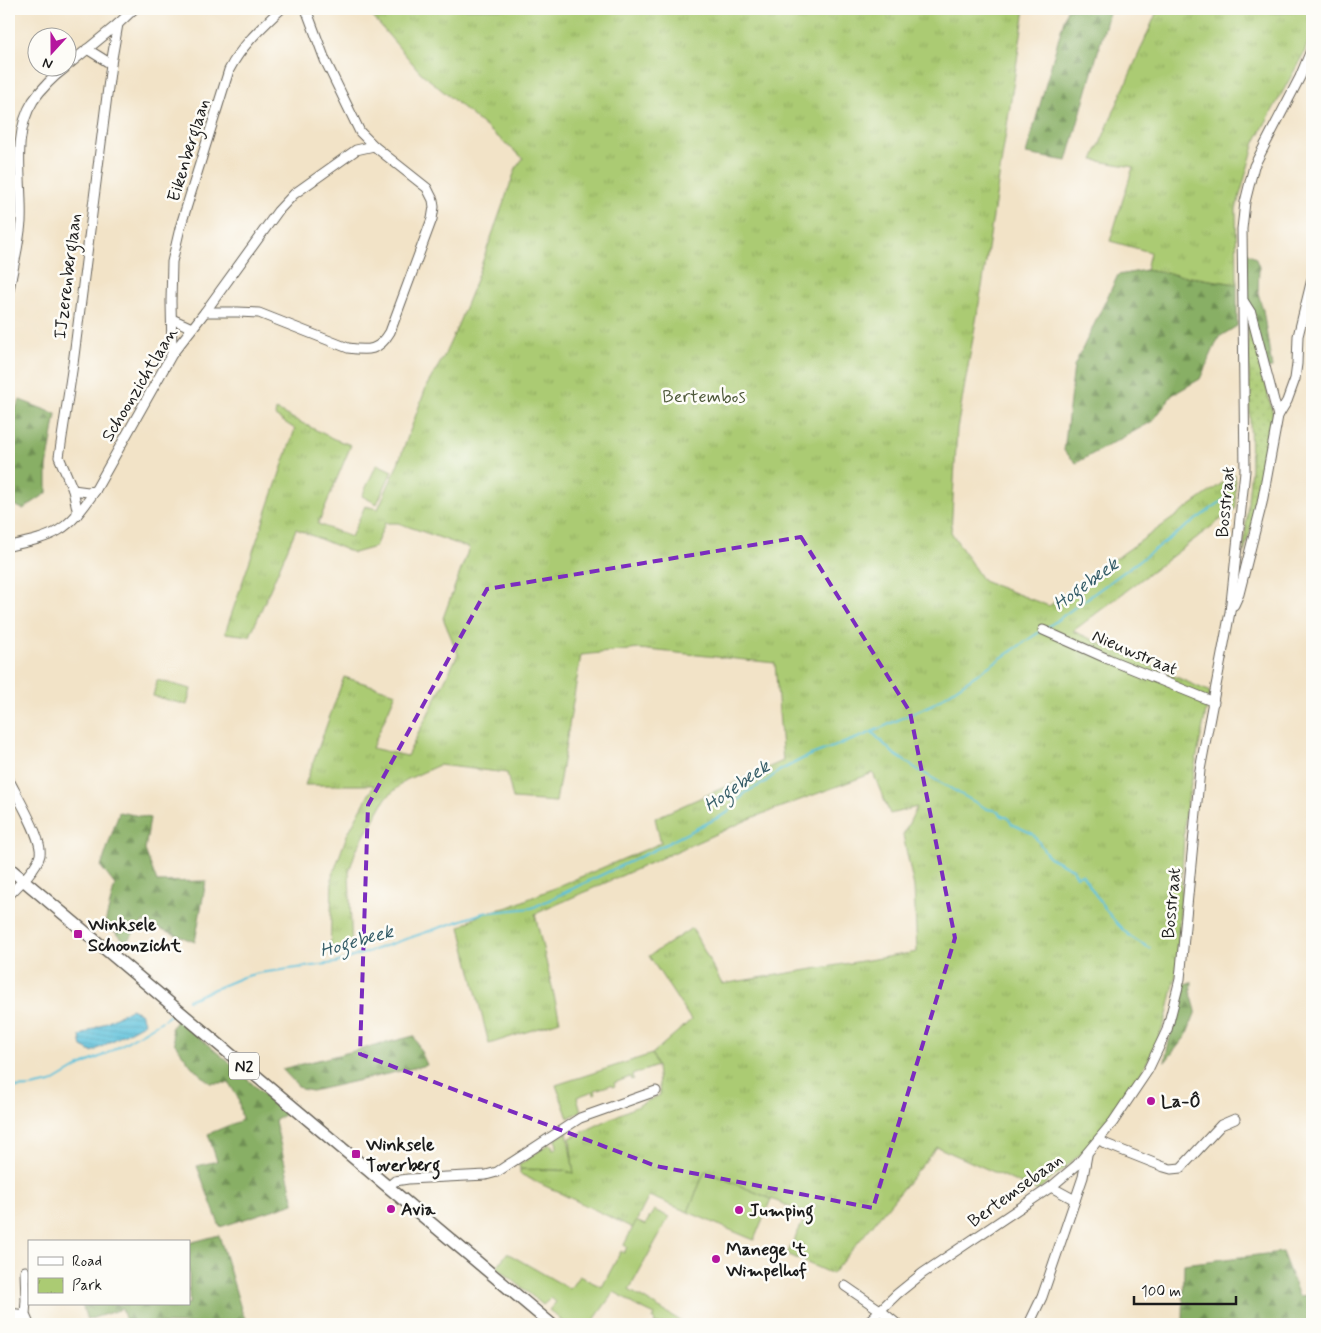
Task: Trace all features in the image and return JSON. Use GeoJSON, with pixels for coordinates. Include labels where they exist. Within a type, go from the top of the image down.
{"type":"FeatureCollection","features":[{"type":"Feature","properties":{"kind":"main road","name":"N2"},"geometry":{"type":"LineString","coordinates":[[9,868],[551,1324]]}},
{"type":"Feature","properties":{"kind":"street"},"geometry":{"type":"LineString","coordinates":[[78,56],[134,9]]}},
{"type":"Feature","properties":{"kind":"street","name":"Eikenberglaan"},"geometry":{"type":"LineString","coordinates":[[172,354],[172,262],[229,70],[248,41],[281,9]]}},
{"type":"Feature","properties":{"kind":"street"},"geometry":{"type":"LineString","coordinates":[[205,312],[259,314],[348,348],[369,350],[379,347],[385,342],[390,332],[432,219],[433,200],[427,188],[374,146],[360,132],[326,60],[306,9]]}},
{"type":"Feature","properties":{"kind":"street","name":"IJzerenberglaan"},"geometry":{"type":"LineString","coordinates":[[77,515],[73,490],[59,457],[73,364],[111,64],[118,24]]}},
{"type":"Feature","properties":{"kind":"street","name":"Bosstraat"},"geometry":{"type":"LineString","coordinates":[[1181,970],[1200,770],[1230,612],[1245,471],[1242,229],[1244,202],[1254,166],[1300,77],[1312,48]]}},
{"type":"Feature","properties":{"kind":"street"},"geometry":{"type":"LineString","coordinates":[[87,49],[111,64]]}},
{"type":"Feature","properties":{"kind":"street"},"geometry":{"type":"LineString","coordinates":[[9,290],[21,221],[20,151],[23,124],[33,102],[52,78]]}},
{"type":"Feature","properties":{"kind":"street"},"geometry":{"type":"LineString","coordinates":[[360,132],[356,150],[374,146]]}},
{"type":"Feature","properties":{"kind":"street","name":"Schoonzichtlaan"},"geometry":{"type":"LineString","coordinates":[[9,546],[42,539],[51,535],[66,526],[77,515],[95,491],[172,354],[278,211],[294,194],[356,150]]}},
{"type":"Feature","properties":{"kind":"street"},"geometry":{"type":"LineString","coordinates":[[1230,612],[1239,594],[1262,503],[1278,416],[1287,401],[1295,379],[1298,336],[1312,279]]}},
{"type":"Feature","properties":{"kind":"street"},"geometry":{"type":"LineString","coordinates":[[1244,302],[1251,313],[1278,416]]}},
{"type":"Feature","properties":{"kind":"street"},"geometry":{"type":"LineString","coordinates":[[172,320],[192,328]]}},
{"type":"Feature","properties":{"kind":"street"},"geometry":{"type":"LineString","coordinates":[[73,490],[95,491]]}},
{"type":"Feature","properties":{"kind":"street","name":"Nieuwstraat"},"geometry":{"type":"LineString","coordinates":[[1044,630],[1108,659],[1214,702]]}},
{"type":"Feature","properties":{"kind":"street"},"geometry":{"type":"LineString","coordinates":[[9,780],[40,846],[38,861],[9,896]]}},
{"type":"Feature","properties":{"kind":"street","name":"Bertemsebaan"},"geometry":{"type":"LineString","coordinates":[[866,1324],[924,1273],[1051,1187],[1071,1171],[1100,1140],[1148,1070],[1159,1050],[1174,1009],[1181,970]]}},
{"type":"Feature","properties":{"kind":"street"},"geometry":{"type":"LineString","coordinates":[[388,1188],[395,1181],[408,1179],[486,1175],[497,1172],[580,1118],[656,1092]]}},
{"type":"Feature","properties":{"kind":"street"},"geometry":{"type":"LineString","coordinates":[[1100,1140],[1164,1167],[1171,1169],[1181,1168],[1221,1125],[1235,1119]]}},
{"type":"Feature","properties":{"kind":"street"},"geometry":{"type":"LineString","coordinates":[[1029,1324],[1040,1302],[1083,1177],[1087,1154]]}},
{"type":"Feature","properties":{"kind":"street"},"geometry":{"type":"LineString","coordinates":[[1051,1187],[1075,1200]]}},
{"type":"Feature","properties":{"kind":"street"},"geometry":{"type":"LineString","coordinates":[[25,1271],[26,1300],[24,1315],[29,1324]]}},
{"type":"Feature","properties":{"kind":"street"},"geometry":{"type":"LineString","coordinates":[[845,1286],[897,1324]]}},
{"type":"Feature","properties":{"kind":"street"},"geometry":{"type":"LineString","coordinates":[[9,1313],[24,1315]]}},
{"type":"Feature","properties":{"kind":"street"},"geometry":{"type":"LineString","coordinates":[[14,1324],[24,1315]]}},
{"type":"Feature","properties":{"kind":"highlighted area"},"geometry":{"type":"Polygon","coordinates":[[[801,537],[910,712],[955,938],[873,1208],[656,1166],[360,1054],[368,805],[487,589],[801,537]]]}},
{"type":"Feature","properties":{"kind":"green space","name":"Bertembos"},"geometry":{"type":"Polygon","coordinates":[[[366,9],[1025,9],[983,281],[957,429],[951,532],[983,581],[1049,606],[1235,474],[1236,508],[1073,631],[1210,692],[1185,814],[1177,970],[1166,1019],[1156,1045],[1143,1070],[1112,1119],[1086,1149],[1037,1191],[937,1147],[832,1274],[787,1254],[807,1214],[705,1171],[688,1212],[649,1196],[633,1228],[520,1174],[520,1169],[560,1170],[573,1173],[570,1138],[660,1095],[657,1066],[652,1054],[691,1020],[649,956],[692,928],[722,984],[917,952],[914,887],[903,835],[917,807],[890,814],[873,773],[754,817],[535,914],[560,1021],[489,1044],[460,927],[483,913],[509,907],[661,843],[655,818],[783,761],[775,663],[639,649],[581,655],[556,802],[513,799],[507,773],[439,765],[406,780],[386,798],[356,850],[349,872],[352,951],[330,957],[332,877],[347,835],[374,785],[305,785],[344,677],[396,693],[372,748],[407,756],[458,654],[443,618],[469,548],[398,523],[385,523],[375,547],[354,553],[296,529],[250,636],[225,633],[295,429],[275,416],[276,410],[334,439],[351,445],[318,524],[351,537],[365,506],[378,509],[397,466],[427,385],[443,358],[455,332],[473,288],[516,168],[523,158],[420,72],[366,9]]]}},
{"type":"Feature","properties":{"kind":"green space"},"geometry":{"type":"Polygon","coordinates":[[[1067,9],[1110,9],[1067,161],[1026,154],[1067,9]]]}},
{"type":"Feature","properties":{"kind":"green space"},"geometry":{"type":"Polygon","coordinates":[[[1158,9],[1216,9],[1279,13],[1312,11],[1312,30],[1304,53],[1255,142],[1236,209],[1237,284],[1146,270],[1150,252],[1110,241],[1133,167],[1093,160],[1158,9]]]}},
{"type":"Feature","properties":{"kind":"green space"},"geometry":{"type":"Polygon","coordinates":[[[1246,252],[1255,257],[1259,267],[1258,293],[1263,310],[1272,368],[1268,369],[1248,302],[1246,252]]]}},
{"type":"Feature","properties":{"kind":"green space"},"geometry":{"type":"Polygon","coordinates":[[[1146,270],[1237,284],[1237,326],[1219,337],[1200,379],[1172,395],[1153,421],[1076,463],[1064,451],[1074,366],[1118,275],[1146,270]]]}},
{"type":"Feature","properties":{"kind":"green space"},"geometry":{"type":"Polygon","coordinates":[[[1248,325],[1251,326],[1273,414],[1258,504],[1243,556],[1251,469],[1248,325]]]}},
{"type":"Feature","properties":{"kind":"green space"},"geometry":{"type":"Polygon","coordinates":[[[20,400],[56,414],[47,467],[47,493],[23,509],[9,503],[9,421],[20,400]]]}},
{"type":"Feature","properties":{"kind":"green space"},"geometry":{"type":"Polygon","coordinates":[[[377,464],[392,471],[377,504],[362,496],[377,464]]]}},
{"type":"Feature","properties":{"kind":"green space"},"geometry":{"type":"Polygon","coordinates":[[[157,680],[191,689],[187,705],[153,696],[157,680]]]}},
{"type":"Feature","properties":{"kind":"green space"},"geometry":{"type":"Polygon","coordinates":[[[119,812],[150,818],[145,850],[157,882],[206,881],[195,942],[143,922],[126,942],[105,923],[115,885],[101,867],[119,812]]]}},
{"type":"Feature","properties":{"kind":"green space"},"geometry":{"type":"Polygon","coordinates":[[[1192,982],[1191,993],[1196,1011],[1186,1036],[1165,1062],[1184,984],[1192,982]]]}},
{"type":"Feature","properties":{"kind":"green space"},"geometry":{"type":"Polygon","coordinates":[[[177,1019],[231,1064],[285,1114],[275,1121],[294,1203],[220,1227],[197,1166],[217,1161],[208,1134],[242,1120],[238,1098],[229,1083],[210,1083],[192,1067],[175,1044],[171,1029],[177,1019]]]}},
{"type":"Feature","properties":{"kind":"green space"},"geometry":{"type":"Polygon","coordinates":[[[414,1036],[427,1065],[312,1091],[301,1089],[282,1069],[414,1036]]]}},
{"type":"Feature","properties":{"kind":"green space"},"geometry":{"type":"Polygon","coordinates":[[[652,1054],[657,1066],[632,1075],[633,1079],[631,1080],[630,1077],[614,1083],[615,1086],[612,1087],[611,1085],[595,1090],[596,1093],[594,1094],[593,1091],[577,1097],[581,1111],[568,1118],[556,1085],[652,1054]]]}},
{"type":"Feature","properties":{"kind":"green space"},"geometry":{"type":"Polygon","coordinates":[[[567,1132],[574,1173],[560,1170],[520,1169],[519,1165],[549,1144],[552,1145],[553,1149],[557,1148],[556,1139],[567,1132]]]}},
{"type":"Feature","properties":{"kind":"green space","name":"Jumping"},"geometry":{"type":"Polygon","coordinates":[[[705,1171],[771,1199],[754,1240],[688,1212],[705,1171]]]}},
{"type":"Feature","properties":{"kind":"green space"},"geometry":{"type":"Polygon","coordinates":[[[654,1210],[669,1217],[629,1290],[686,1324],[654,1324],[655,1321],[653,1319],[655,1315],[634,1305],[614,1292],[591,1324],[566,1324],[549,1310],[556,1302],[551,1298],[543,1305],[497,1267],[507,1253],[570,1289],[579,1276],[602,1287],[621,1251],[624,1253],[627,1247],[624,1245],[636,1221],[645,1225],[654,1210]]]}},
{"type":"Feature","properties":{"kind":"green space"},"geometry":{"type":"Polygon","coordinates":[[[219,1235],[242,1312],[248,1324],[127,1324],[122,1309],[87,1320],[83,1306],[190,1306],[190,1243],[219,1235]]]}},
{"type":"Feature","properties":{"kind":"green space"},"geometry":{"type":"Polygon","coordinates":[[[1282,1252],[1299,1296],[1309,1295],[1312,1304],[1312,1324],[1183,1324],[1184,1264],[1282,1252]]]}},
{"type":"Feature","properties":{"kind":"water"},"geometry":{"type":"Polygon","coordinates":[[[131,1009],[140,1013],[145,1023],[92,1052],[82,1047],[80,1036],[131,1009]]]}},
{"type":"Feature","properties":{"kind":"waterway","name":"Hogebeek"},"geometry":{"type":"LineString","coordinates":[[1045,629],[1226,498]]}},
{"type":"Feature","properties":{"kind":"waterway","name":"Hogebeek"},"geometry":{"type":"LineString","coordinates":[[188,1000],[243,977],[259,973],[335,963],[483,913],[532,908],[727,813],[746,792],[764,783],[779,771],[808,756],[863,736],[933,704],[1041,631]]}},
{"type":"Feature","properties":{"kind":"waterway"},"geometry":{"type":"LineString","coordinates":[[872,732],[894,754],[920,771],[987,809],[998,811],[1003,817],[1007,817],[1012,824],[1033,834],[1049,857],[1073,869],[1077,876],[1082,874],[1104,907],[1123,930],[1150,948]]}},
{"type":"Feature","properties":{"kind":"waterway","name":"Hogebeek"},"geometry":{"type":"LineString","coordinates":[[165,1019],[170,1015]]}},
{"type":"Feature","properties":{"kind":"waterway","name":"Hogebeek"},"geometry":{"type":"LineString","coordinates":[[9,1088],[31,1087],[51,1083],[78,1067],[106,1054],[162,1021]]}},
{"type":"Feature","properties":{"kind":"place","name":"Winksele Schoonzicht"},"geometry":{"type":"Point","coordinates":[78,934]}},
{"type":"Feature","properties":{"kind":"place","name":"La-Ô"},"geometry":{"type":"Point","coordinates":[1151,1101]}},
{"type":"Feature","properties":{"kind":"place","name":"Winksele Toverberg"},"geometry":{"type":"Point","coordinates":[356,1154]}},
{"type":"Feature","properties":{"kind":"place","name":"Avia"},"geometry":{"type":"Point","coordinates":[391,1209]}},
{"type":"Feature","properties":{"kind":"place","name":"Jumping"},"geometry":{"type":"Point","coordinates":[739,1210]}},
{"type":"Feature","properties":{"kind":"place","name":"Manege 't Wimpelhof"},"geometry":{"type":"Point","coordinates":[716,1259]}}]}
